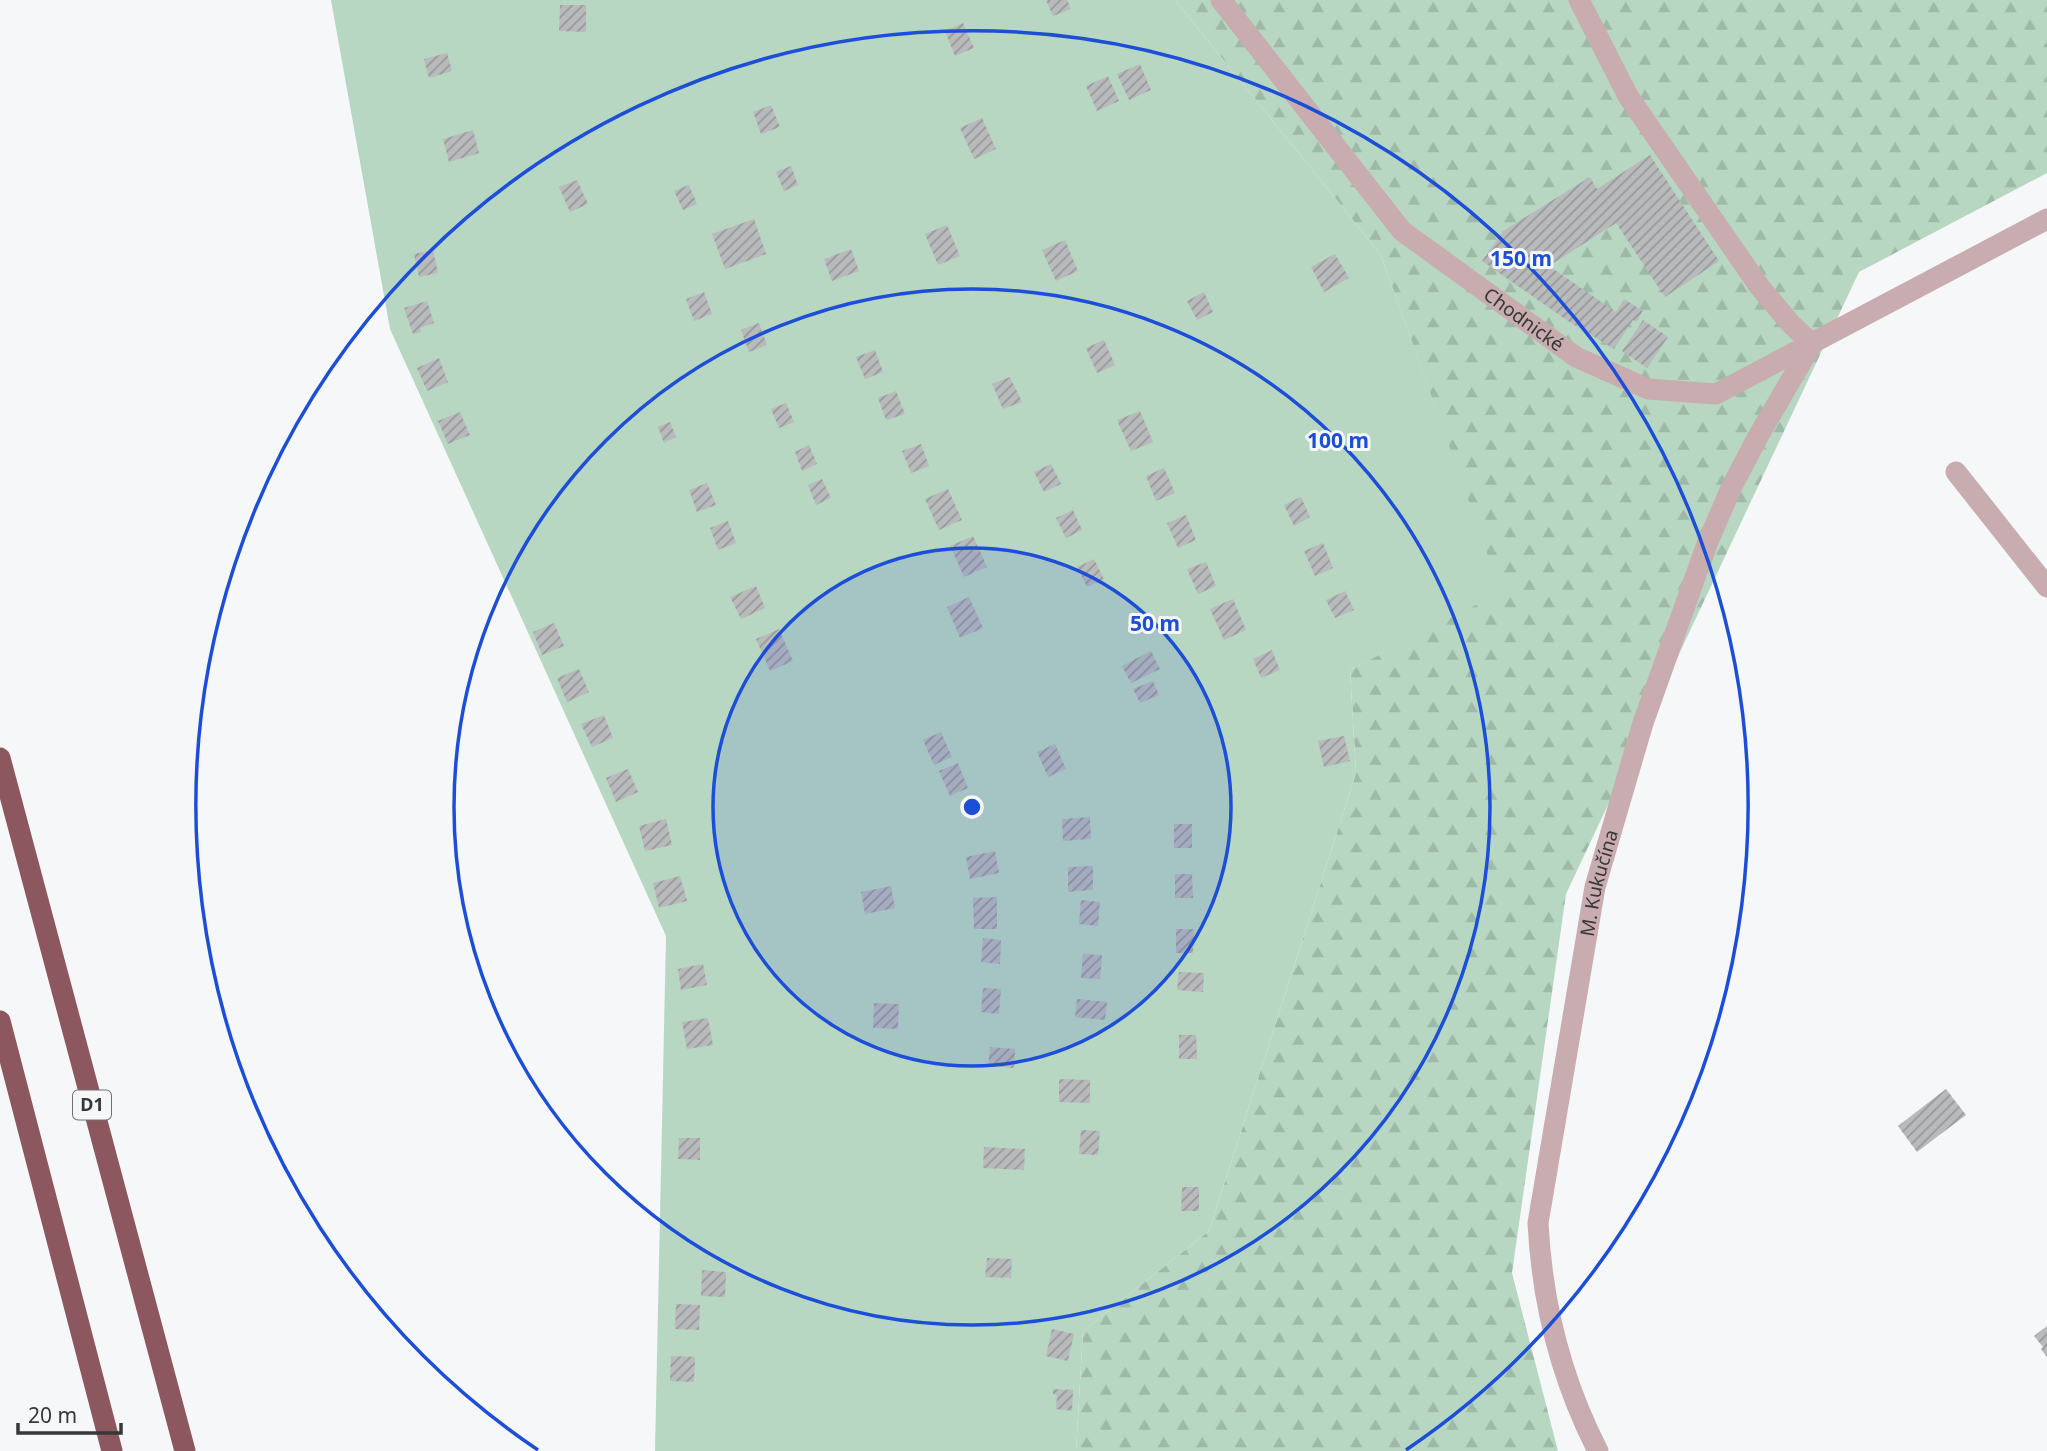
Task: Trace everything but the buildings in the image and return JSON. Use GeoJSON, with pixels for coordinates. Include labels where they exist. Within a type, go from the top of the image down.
{"type":"FeatureCollection","features":[{"type":"Feature","properties":{"kind":"highway","name":"D1"},"geometry":{"type":"LineString","coordinates":[[0,758],[185,1451]]}},
{"type":"Feature","properties":{"kind":"highway"},"geometry":{"type":"LineString","coordinates":[[0,1021],[111,1451]]}},
{"type":"Feature","properties":{"kind":"street","name":"Chodnické"},"geometry":{"type":"LineString","coordinates":[[1221,0],[1402,231],[1576,357],[1648,389],[1716,394],[2047,219]]}},
{"type":"Feature","properties":{"kind":"street"},"geometry":{"type":"LineString","coordinates":[[1578,0],[1628,96],[1759,286],[1812,344]]}},
{"type":"Feature","properties":{"kind":"street","name":"M. Kukučína"},"geometry":{"type":"LineString","coordinates":[[1598,1451],[1578,1410],[1565,1373],[1540,1256],[1538,1223],[1595,887],[1643,723],[1707,544],[1732,486],[1812,344]]}},
{"type":"Feature","properties":{"kind":"street"},"geometry":{"type":"LineString","coordinates":[[1956,472],[2047,587]]}},
{"type":"Feature","properties":{"kind":"green space"},"geometry":{"type":"Polygon","coordinates":[[[331,0],[1175,0],[1381,255],[1501,592],[1350,670],[1356,773],[1209,1231],[1083,1331],[1076,1451],[655,1451],[666,936],[390,329],[331,0]]]}},
{"type":"Feature","properties":{"kind":"green space"},"geometry":{"type":"Polygon","coordinates":[[[1175,0],[2047,0],[2047,173],[1859,272],[1566,894],[1512,1273],[1558,1451],[1076,1451],[1083,1331],[1209,1231],[1356,773],[1350,670],[1500,591],[1381,255],[1175,0]]]}}]}
